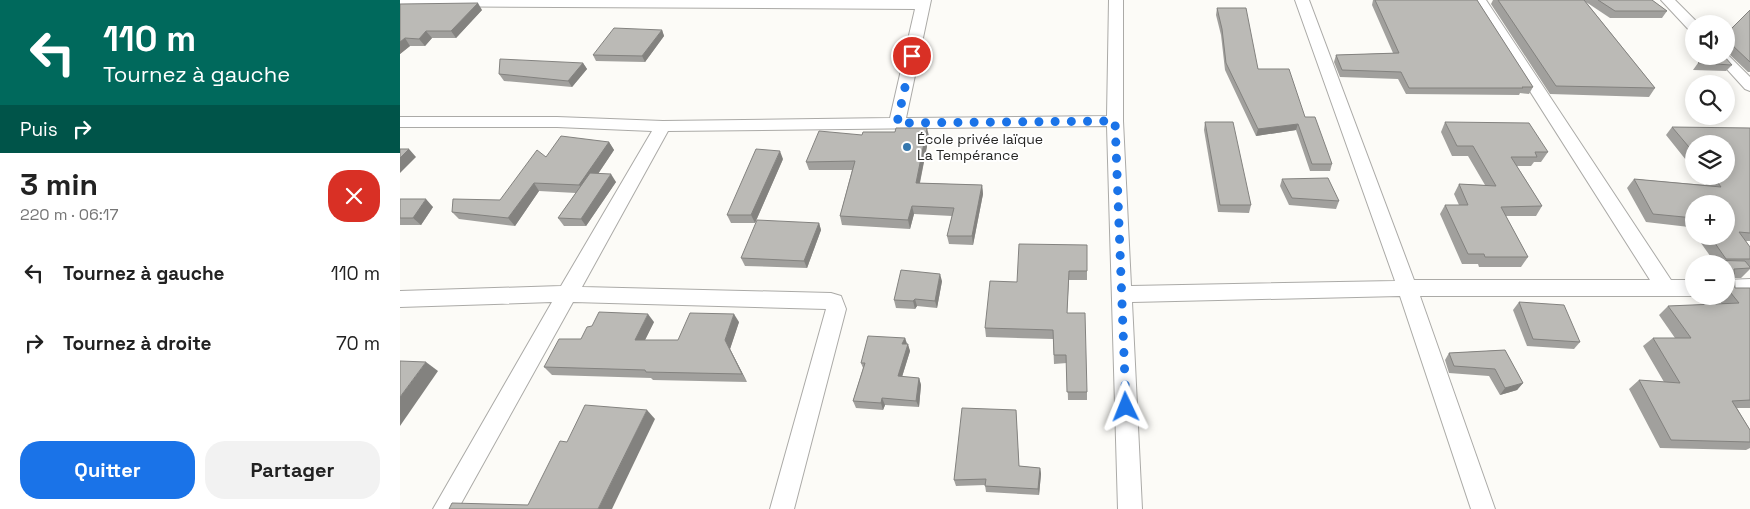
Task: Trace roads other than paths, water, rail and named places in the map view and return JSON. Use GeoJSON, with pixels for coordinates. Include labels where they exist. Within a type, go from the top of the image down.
{"type":"FeatureCollection","features":[{"type":"Feature","properties":{"kind":"street"},"geometry":{"type":"LineString","coordinates":[[1116,0],[1115,121],[1130,509]]}},
{"type":"Feature","properties":{"kind":"street"},"geometry":{"type":"LineString","coordinates":[[1302,0],[1407,288],[1483,509]]}},
{"type":"Feature","properties":{"kind":"street"},"geometry":{"type":"LineString","coordinates":[[1479,0],[1666,289]]}},
{"type":"Feature","properties":{"kind":"street"},"geometry":{"type":"LineString","coordinates":[[1668,0],[1685,18]]}},
{"type":"Feature","properties":{"kind":"street"},"geometry":{"type":"LineString","coordinates":[[400,2],[923,3],[897,123]]}},
{"type":"Feature","properties":{"kind":"street"},"geometry":{"type":"LineString","coordinates":[[1730,65],[1750,86]]}},
{"type":"Feature","properties":{"kind":"street"},"geometry":{"type":"LineString","coordinates":[[400,122],[557,122],[663,126],[1115,121]]}},
{"type":"Feature","properties":{"kind":"street"},"geometry":{"type":"LineString","coordinates":[[446,509],[566,294],[663,126]]}},
{"type":"Feature","properties":{"kind":"street"},"geometry":{"type":"LineString","coordinates":[[1735,288],[1750,287]]}},
{"type":"Feature","properties":{"kind":"street"},"geometry":{"type":"LineString","coordinates":[[1121,294],[1407,288],[1685,288]]}},
{"type":"Feature","properties":{"kind":"street"},"geometry":{"type":"LineString","coordinates":[[400,299],[566,294],[826,300],[834,302],[836,309],[782,509]]}},
{"type":"Feature","properties":{"kind":"place","name":"École privée laïque La Tempérance"},"geometry":{"type":"Point","coordinates":[907,147]}}]}
